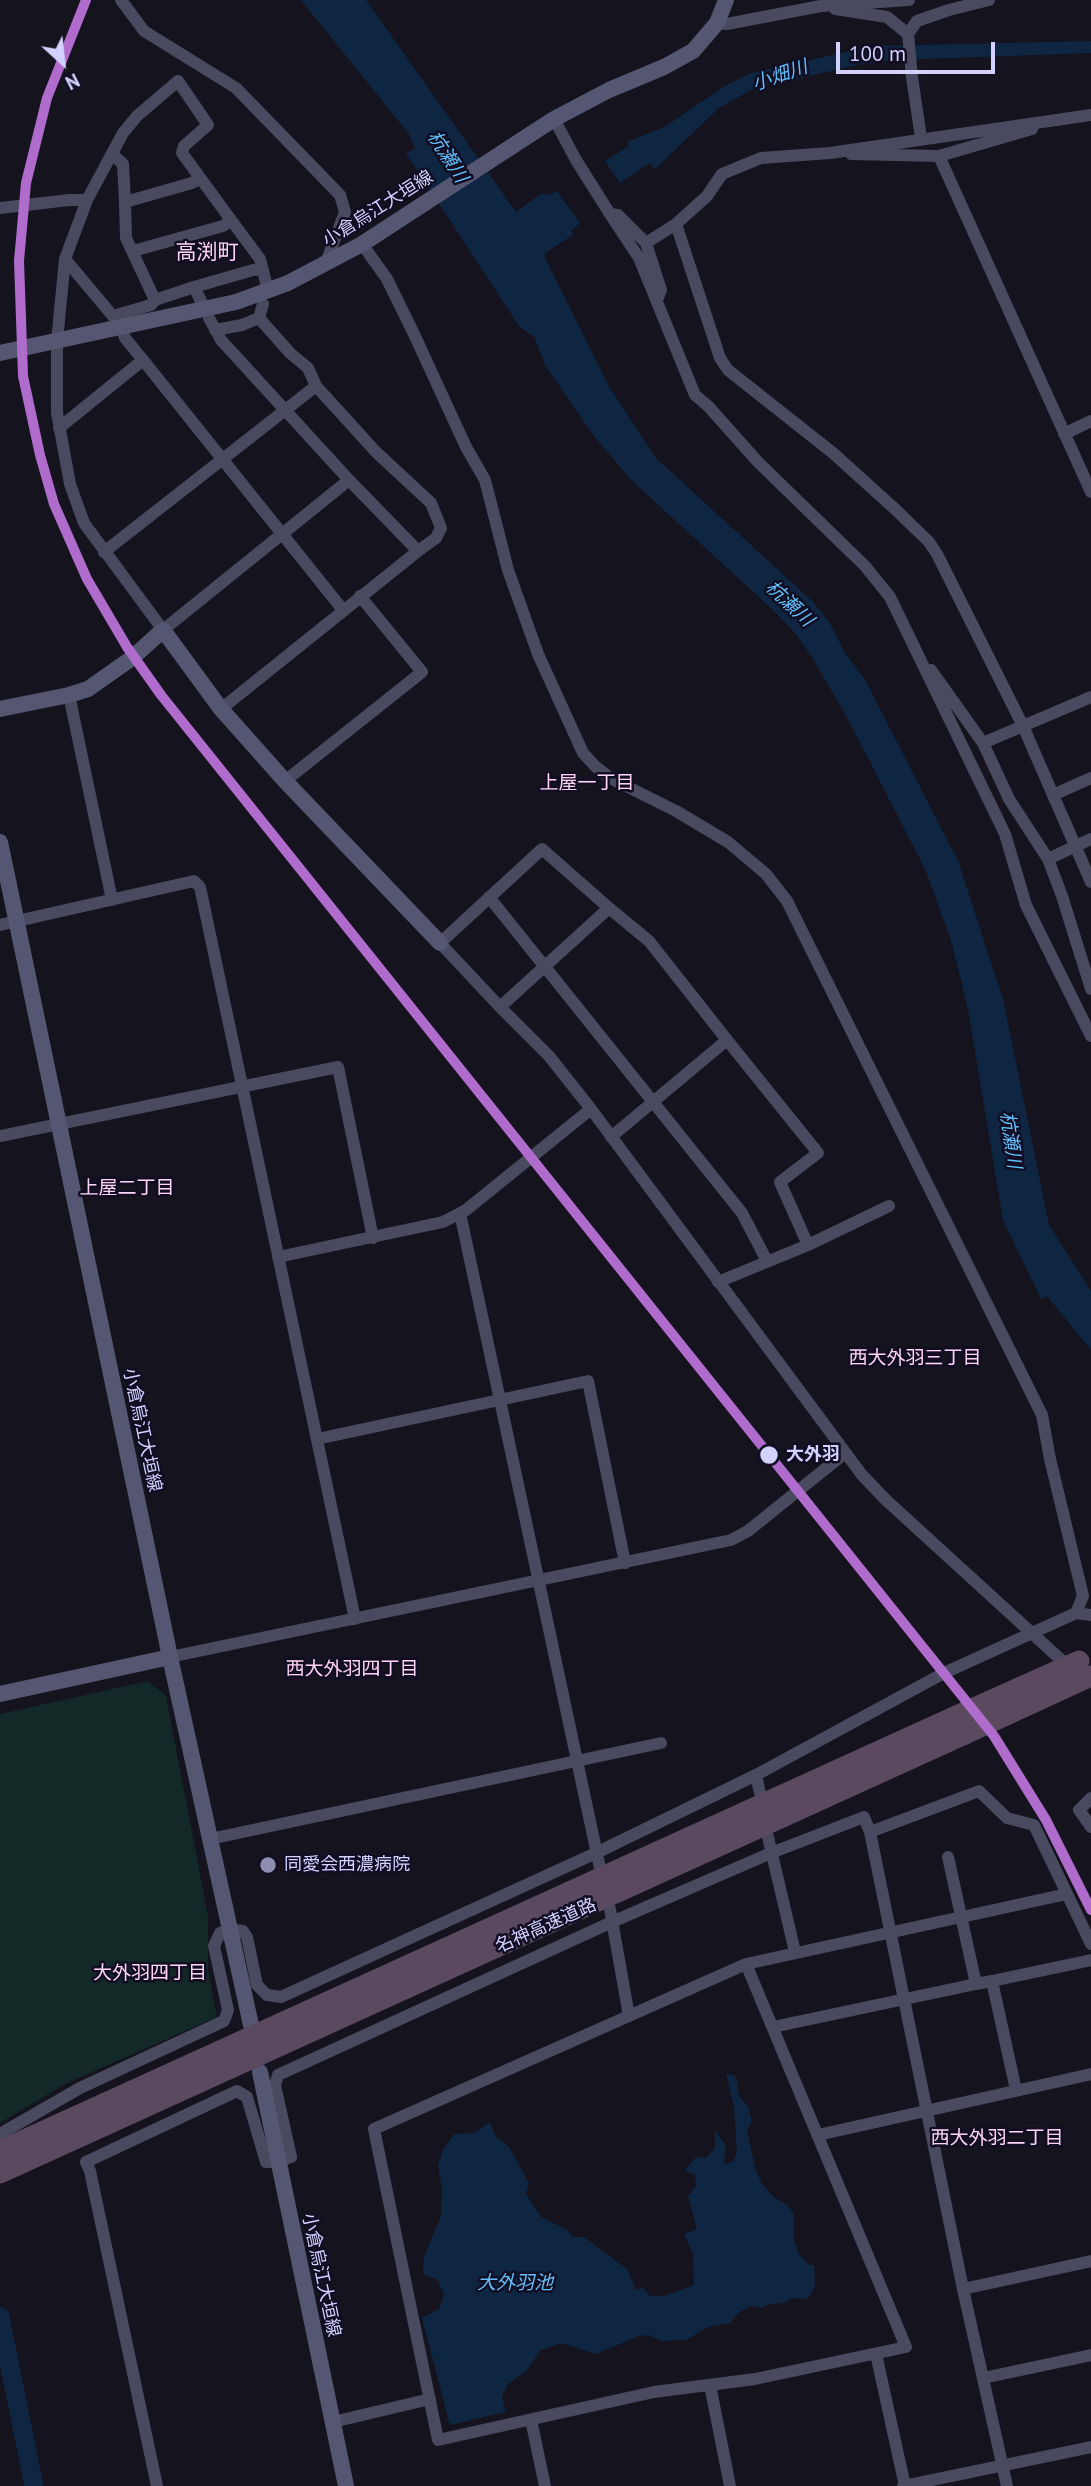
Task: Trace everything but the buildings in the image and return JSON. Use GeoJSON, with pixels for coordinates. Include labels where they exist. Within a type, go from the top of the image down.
{"type":"FeatureCollection","features":[{"type":"Feature","properties":{"kind":"highway","name":"名神高速道路"},"geometry":{"type":"LineString","coordinates":[[0,2173],[9,2144],[960,1726],[1087,1664]]}},
{"type":"Feature","properties":{"kind":"main road","name":"小倉烏江大垣線"},"geometry":{"type":"LineString","coordinates":[[0,353],[57,341],[118,322],[236,302],[288,283],[367,240],[549,122],[609,90],[664,67],[693,51],[717,23],[725,2]]}},
{"type":"Feature","properties":{"kind":"main road"},"geometry":{"type":"LineString","coordinates":[[0,709],[69,695],[100,682],[163,630],[221,709],[285,781],[440,943]]}},
{"type":"Feature","properties":{"kind":"main road","name":"小倉烏江大垣線"},"geometry":{"type":"LineString","coordinates":[[0,842],[170,1657],[251,2025]]}},
{"type":"Feature","properties":{"kind":"main road"},"geometry":{"type":"LineString","coordinates":[[0,1694],[170,1657]]}},
{"type":"Feature","properties":{"kind":"main road","name":"小倉烏江大垣線"},"geometry":{"type":"LineString","coordinates":[[260,2072],[346,2486]]}},
{"type":"Feature","properties":{"kind":"street"},"geometry":{"type":"LineString","coordinates":[[121,0],[144,31],[236,88],[340,195],[345,212],[325,265]]}},
{"type":"Feature","properties":{"kind":"street"},"geometry":{"type":"LineString","coordinates":[[717,23],[727,24],[821,6],[909,0]]}},
{"type":"Feature","properties":{"kind":"street"},"geometry":{"type":"LineString","coordinates":[[921,138],[908,34],[917,21],[989,0]]}},
{"type":"Feature","properties":{"kind":"street"},"geometry":{"type":"LineString","coordinates":[[821,6],[887,18],[908,34]]}},
{"type":"Feature","properties":{"kind":"street"},"geometry":{"type":"LineString","coordinates":[[118,322],[151,305],[155,300],[194,287],[253,270],[265,277],[260,259],[182,153],[184,146],[208,125],[178,81],[137,116],[123,133],[87,200],[65,259],[57,341],[57,413],[69,484],[84,523],[163,630],[349,480]]}},
{"type":"Feature","properties":{"kind":"street"},"geometry":{"type":"LineString","coordinates":[[646,243],[676,224],[707,196],[722,174],[761,158],[830,153],[1091,115]]}},
{"type":"Feature","properties":{"kind":"street"},"geometry":{"type":"LineString","coordinates":[[830,153],[939,156],[1034,128],[1050,120]]}},
{"type":"Feature","properties":{"kind":"street"},"geometry":{"type":"LineString","coordinates":[[549,122],[639,258],[695,395],[865,566],[890,597],[1005,834],[1026,905],[1091,1036]]}},
{"type":"Feature","properties":{"kind":"street"},"geometry":{"type":"LineString","coordinates":[[112,154],[123,164],[127,238],[155,300]]}},
{"type":"Feature","properties":{"kind":"street"},"geometry":{"type":"LineString","coordinates":[[939,156],[1091,492]]}},
{"type":"Feature","properties":{"kind":"street"},"geometry":{"type":"LineString","coordinates":[[125,202],[192,183],[199,178]]}},
{"type":"Feature","properties":{"kind":"street"},"geometry":{"type":"LineString","coordinates":[[0,208],[87,200]]}},
{"type":"Feature","properties":{"kind":"street"},"geometry":{"type":"LineString","coordinates":[[610,214],[618,215],[646,243],[661,290],[657,301]]}},
{"type":"Feature","properties":{"kind":"street"},"geometry":{"type":"LineString","coordinates":[[133,251],[223,226],[231,219]]}},
{"type":"Feature","properties":{"kind":"street"},"geometry":{"type":"LineString","coordinates":[[676,224],[720,358],[728,370],[833,453],[929,542],[937,554],[1023,726],[1091,882]]}},
{"type":"Feature","properties":{"kind":"street"},"geometry":{"type":"LineString","coordinates":[[367,240],[466,447],[485,480],[508,570],[538,654],[583,752],[610,778],[676,811],[728,842],[766,874],[787,901],[1042,1415],[1083,1596],[1076,1613]]}},
{"type":"Feature","properties":{"kind":"street"},"geometry":{"type":"LineString","coordinates":[[65,259],[118,322],[125,338],[343,610]]}},
{"type":"Feature","properties":{"kind":"street"},"geometry":{"type":"LineString","coordinates":[[194,287],[201,301]]}},
{"type":"Feature","properties":{"kind":"street"},"geometry":{"type":"LineString","coordinates":[[264,304],[259,318],[242,325],[212,324],[221,340],[418,551]]}},
{"type":"Feature","properties":{"kind":"street"},"geometry":{"type":"LineString","coordinates":[[221,709],[436,538],[441,528],[430,503],[376,453],[316,386],[308,368],[289,353],[259,318]]}},
{"type":"Feature","properties":{"kind":"street"},"geometry":{"type":"LineString","coordinates":[[60,428],[143,360]]}},
{"type":"Feature","properties":{"kind":"street"},"geometry":{"type":"LineString","coordinates":[[104,552],[284,408],[316,386]]}},
{"type":"Feature","properties":{"kind":"street"},"geometry":{"type":"LineString","coordinates":[[1064,433],[1091,421]]}},
{"type":"Feature","properties":{"kind":"street"},"geometry":{"type":"LineString","coordinates":[[285,781],[422,672],[360,596]]}},
{"type":"Feature","properties":{"kind":"street"},"geometry":{"type":"LineString","coordinates":[[918,658],[930,667],[983,743],[1009,799],[1048,859],[1091,989]]}},
{"type":"Feature","properties":{"kind":"street"},"geometry":{"type":"LineString","coordinates":[[69,695],[112,900]]}},
{"type":"Feature","properties":{"kind":"street"},"geometry":{"type":"LineString","coordinates":[[983,743],[1091,697]]}},
{"type":"Feature","properties":{"kind":"street"},"geometry":{"type":"LineString","coordinates":[[1053,795],[1091,778]]}},
{"type":"Feature","properties":{"kind":"street"},"geometry":{"type":"LineString","coordinates":[[1048,859],[1091,839]]}},
{"type":"Feature","properties":{"kind":"street"},"geometry":{"type":"LineString","coordinates":[[808,1245],[780,1182],[818,1153],[649,941],[542,849],[440,943],[549,1056],[862,1475],[1091,1687]]}},
{"type":"Feature","properties":{"kind":"street"},"geometry":{"type":"LineString","coordinates":[[0,925],[194,881],[200,887],[355,1619]]}},
{"type":"Feature","properties":{"kind":"street"},"geometry":{"type":"LineString","coordinates":[[488,897],[741,1213],[767,1261]]}},
{"type":"Feature","properties":{"kind":"street"},"geometry":{"type":"LineString","coordinates":[[500,1007],[609,908]]}},
{"type":"Feature","properties":{"kind":"street"},"geometry":{"type":"LineString","coordinates":[[611,1137],[727,1040]]}},
{"type":"Feature","properties":{"kind":"street"},"geometry":{"type":"LineString","coordinates":[[0,1136],[338,1067],[373,1238]]}},
{"type":"Feature","properties":{"kind":"street"},"geometry":{"type":"LineString","coordinates":[[278,1257],[443,1222],[499,1184],[591,1109]]}},
{"type":"Feature","properties":{"kind":"street"},"geometry":{"type":"LineString","coordinates":[[718,1282],[808,1245],[889,1206]]}},
{"type":"Feature","properties":{"kind":"street"},"geometry":{"type":"LineString","coordinates":[[460,1213],[600,1868]]}},
{"type":"Feature","properties":{"kind":"street"},"geometry":{"type":"LineString","coordinates":[[317,1439],[588,1381],[625,1563]]}},
{"type":"Feature","properties":{"kind":"street"},"geometry":{"type":"LineString","coordinates":[[170,1657],[731,1539],[748,1531],[845,1453]]}},
{"type":"Feature","properties":{"kind":"street"},"geometry":{"type":"LineString","coordinates":[[9,2144],[80,2088],[224,2021],[228,2010],[214,1946],[220,1933],[229,1929],[243,1931],[247,1937],[257,1984],[267,1995],[281,1997],[596,1853],[756,1774],[934,1679],[1076,1613],[1091,1615]]}},
{"type":"Feature","properties":{"kind":"street"},"geometry":{"type":"LineString","coordinates":[[210,1839],[661,1743]]}},
{"type":"Feature","properties":{"kind":"street"},"geometry":{"type":"LineString","coordinates":[[756,1774],[760,1793]]}},
{"type":"Feature","properties":{"kind":"street"},"geometry":{"type":"LineString","coordinates":[[870,1832],[979,1791],[1007,1818],[1034,1825],[1091,1944]]}},
{"type":"Feature","properties":{"kind":"street"},"geometry":{"type":"LineString","coordinates":[[1091,1798],[1079,1810],[1091,1827]]}},
{"type":"Feature","properties":{"kind":"street"},"geometry":{"type":"LineString","coordinates":[[157,2486],[112,2270],[86,2162],[237,2091],[247,2097],[266,2162],[278,2162],[291,2157],[275,2085],[278,2075],[611,1916],[864,1817],[870,1832],[1007,2486]]}},
{"type":"Feature","properties":{"kind":"street"},"geometry":{"type":"LineString","coordinates":[[768,1838],[794,1952]]}},
{"type":"Feature","properties":{"kind":"street"},"geometry":{"type":"LineString","coordinates":[[948,1857],[976,1984]]}},
{"type":"Feature","properties":{"kind":"street"},"geometry":{"type":"LineString","coordinates":[[747,1964],[906,2347],[755,2379],[654,2392],[438,2440],[374,2129],[747,1964],[1067,1894]]}},
{"type":"Feature","properties":{"kind":"street"},"geometry":{"type":"LineString","coordinates":[[611,1916],[629,2016]]}},
{"type":"Feature","properties":{"kind":"street"},"geometry":{"type":"LineString","coordinates":[[774,2027],[1091,1960]]}},
{"type":"Feature","properties":{"kind":"street"},"geometry":{"type":"LineString","coordinates":[[992,1981],[1016,2090]]}},
{"type":"Feature","properties":{"kind":"street"},"geometry":{"type":"LineString","coordinates":[[818,2134],[1091,2074]]}},
{"type":"Feature","properties":{"kind":"street"},"geometry":{"type":"LineString","coordinates":[[964,2288],[1091,2261]]}},
{"type":"Feature","properties":{"kind":"street"},"geometry":{"type":"LineString","coordinates":[[876,2354],[904,2486],[1091,2447]]}},
{"type":"Feature","properties":{"kind":"street"},"geometry":{"type":"LineString","coordinates":[[983,2378],[1091,2354]]}},
{"type":"Feature","properties":{"kind":"street"},"geometry":{"type":"LineString","coordinates":[[710,2385],[730,2486]]}},
{"type":"Feature","properties":{"kind":"street"},"geometry":{"type":"LineString","coordinates":[[333,2422],[430,2399]]}},
{"type":"Feature","properties":{"kind":"street"},"geometry":{"type":"LineString","coordinates":[[531,2420],[545,2486]]}},
{"type":"Feature","properties":{"kind":"green space"},"geometry":{"type":"Polygon","coordinates":[[[148,1681],[166,1696],[208,1916],[208,1970],[217,2017],[65,2084],[0,2123],[0,1714],[148,1681]]]}},
{"type":"Feature","properties":{"kind":"water","name":"杭瀬川"},"geometry":{"type":"Polygon","coordinates":[[[301,0],[366,0],[516,212],[542,193],[548,195],[557,191],[580,223],[571,231],[573,235],[545,253],[545,258],[609,387],[656,458],[812,601],[829,622],[845,653],[864,678],[958,861],[1003,999],[1049,1225],[1091,1291],[1091,1350],[1047,1296],[1041,1299],[1003,1220],[968,1009],[951,940],[926,871],[849,721],[812,657],[795,633],[773,610],[630,479],[594,436],[545,365],[535,338],[519,326],[406,153],[415,149],[409,134],[301,0]]]}},
{"type":"Feature","properties":{"kind":"water","name":"小畑川"},"geometry":{"type":"Polygon","coordinates":[[[1091,41],[1091,53],[895,60],[857,65],[753,89],[719,108],[655,169],[650,163],[620,183],[605,161],[629,146],[627,142],[666,126],[725,86],[751,73],[874,46],[1091,41]]]}},
{"type":"Feature","properties":{"kind":"water","name":"大外羽池"},"geometry":{"type":"Polygon","coordinates":[[[726,2074],[736,2076],[739,2096],[748,2107],[752,2121],[747,2131],[756,2171],[762,2184],[794,2214],[794,2241],[800,2256],[809,2265],[814,2265],[815,2285],[811,2294],[806,2299],[791,2298],[785,2303],[769,2304],[762,2308],[751,2306],[738,2313],[730,2323],[708,2327],[686,2340],[661,2341],[649,2335],[639,2336],[596,2354],[561,2343],[541,2350],[526,2371],[507,2385],[502,2397],[506,2412],[450,2425],[422,2318],[439,2309],[444,2294],[437,2280],[423,2274],[424,2257],[441,2216],[442,2189],[438,2166],[443,2150],[454,2134],[474,2133],[490,2122],[495,2136],[509,2147],[529,2183],[526,2194],[541,2217],[566,2229],[573,2237],[584,2237],[627,2269],[636,2290],[643,2287],[650,2296],[664,2296],[694,2285],[693,2253],[684,2234],[697,2229],[688,2196],[696,2186],[695,2175],[685,2170],[696,2157],[706,2158],[715,2148],[715,2130],[726,2146],[724,2164],[733,2162],[737,2152],[734,2107],[726,2074]]]}},
{"type":"Feature","properties":{"kind":"waterway"},"geometry":{"type":"LineString","coordinates":[[0,2317],[34,2486]]}},
{"type":"Feature","properties":{"kind":"transit line"},"geometry":{"type":"LineString","coordinates":[[86,0],[47,98],[26,183],[19,261],[23,376],[54,504],[87,579],[127,647],[161,695],[994,1736],[1046,1820],[1091,1910]]}},
{"type":"Feature","properties":{"kind":"place","name":"大外羽"},"geometry":{"type":"Point","coordinates":[769,1455]}},
{"type":"Feature","properties":{"kind":"place","name":"同愛会西濃病院"},"geometry":{"type":"Point","coordinates":[268,1865]}},
{"type":"Feature","properties":{"kind":"district","name":"高渕町"},"geometry":{"type":"Point","coordinates":[207,253]}},
{"type":"Feature","properties":{"kind":"district","name":"上屋一丁目"},"geometry":{"type":"Point","coordinates":[587,784]}},
{"type":"Feature","properties":{"kind":"district","name":"上屋二丁目"},"geometry":{"type":"Point","coordinates":[127,1189]}},
{"type":"Feature","properties":{"kind":"district","name":"西大外羽三丁目"},"geometry":{"type":"Point","coordinates":[915,1359]}},
{"type":"Feature","properties":{"kind":"district","name":"西大外羽四丁目"},"geometry":{"type":"Point","coordinates":[352,1670]}},
{"type":"Feature","properties":{"kind":"district","name":"大外羽四丁目"},"geometry":{"type":"Point","coordinates":[150,1974]}},
{"type":"Feature","properties":{"kind":"district","name":"西大外羽二丁目"},"geometry":{"type":"Point","coordinates":[997,2139]}}]}
